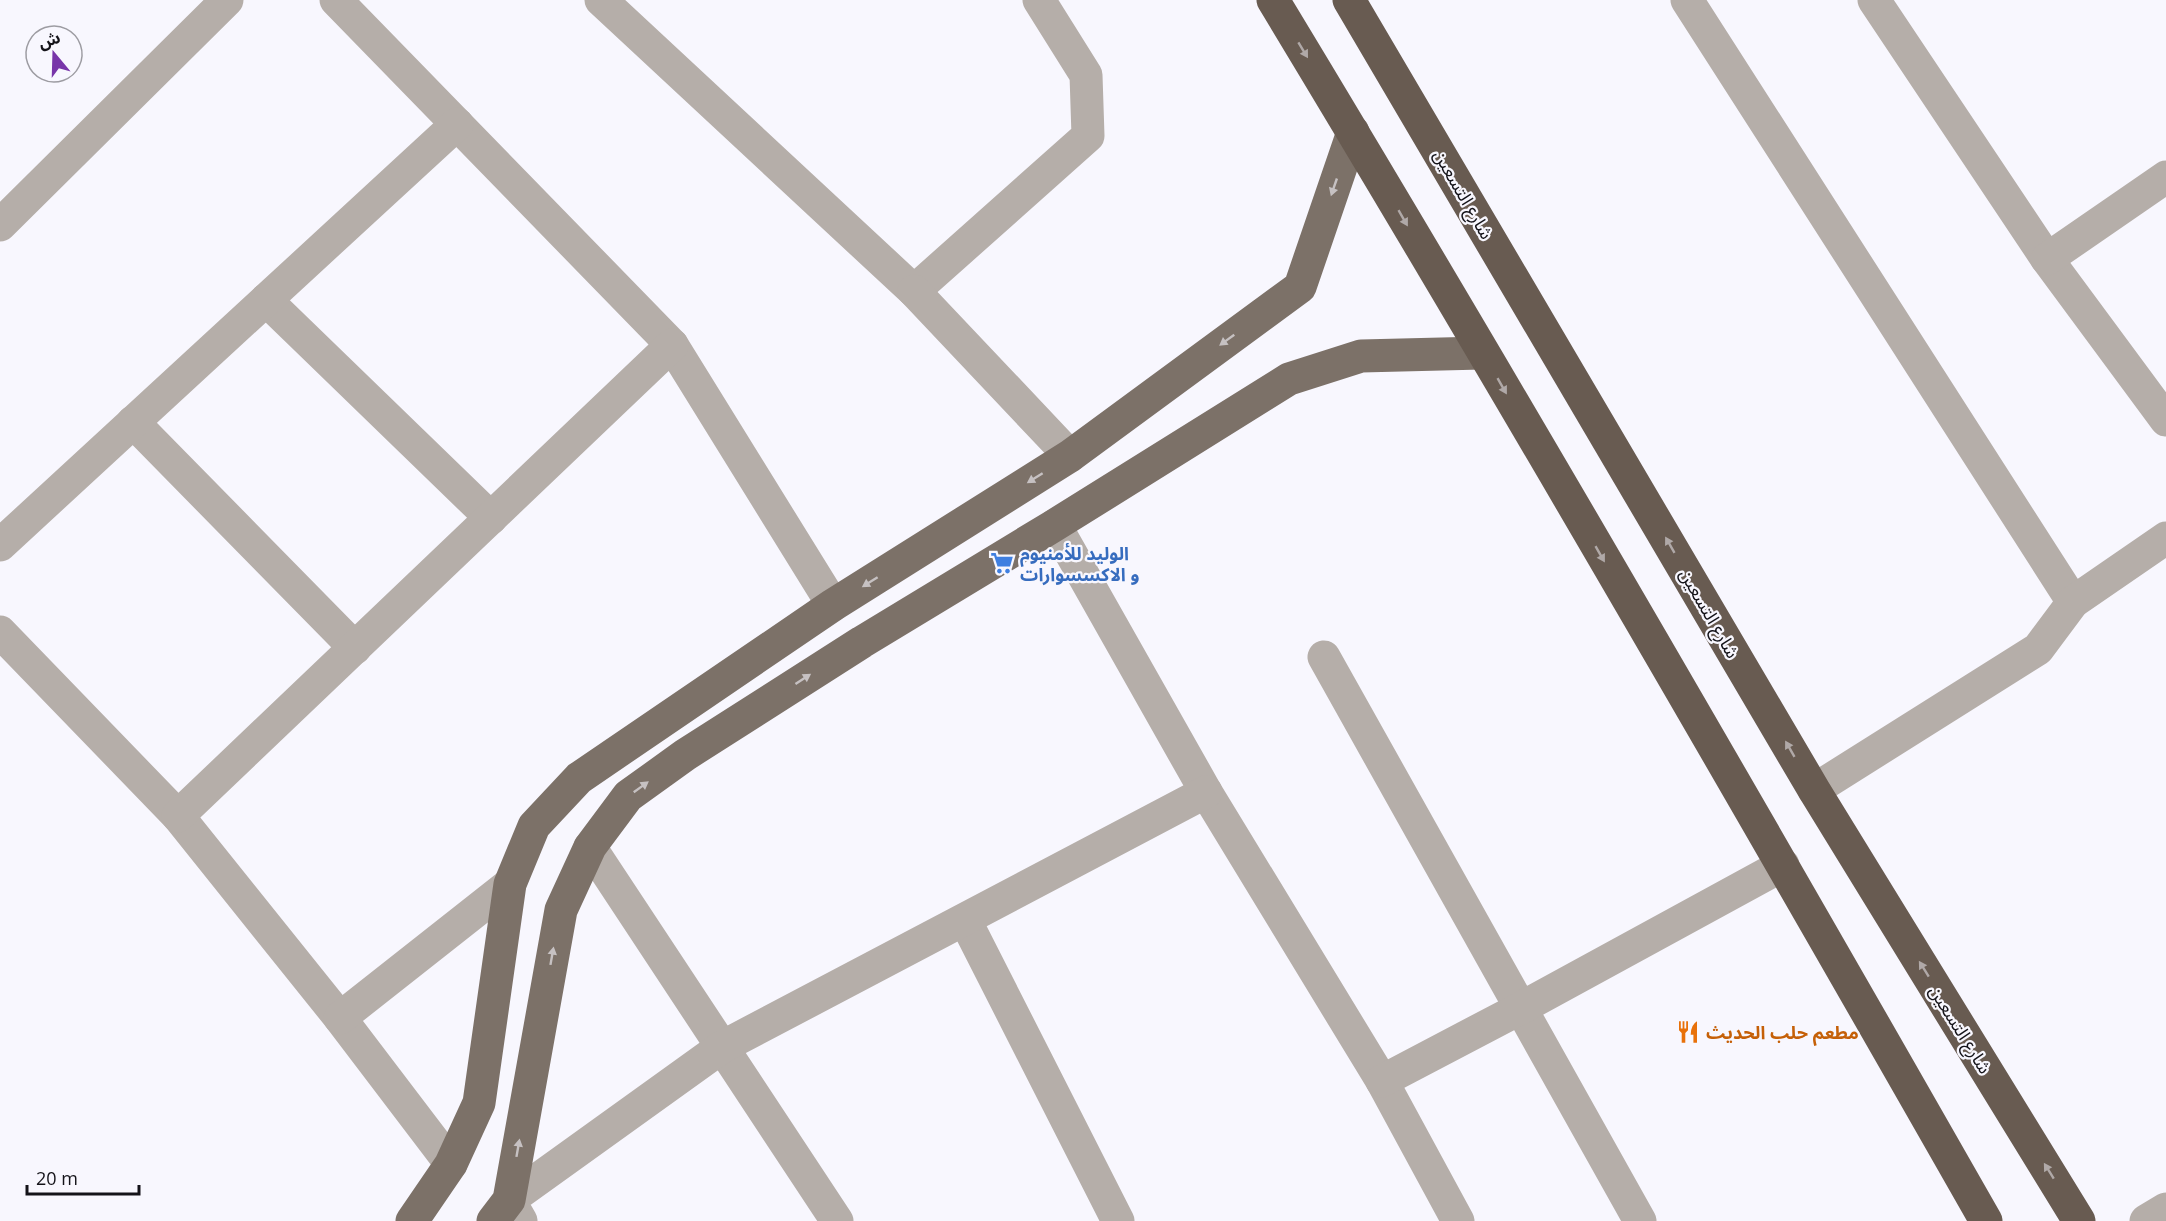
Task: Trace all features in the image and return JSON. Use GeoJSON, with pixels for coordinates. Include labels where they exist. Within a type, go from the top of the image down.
{"type":"FeatureCollection","features":[{"type":"Feature","properties":{"kind":"highway"},"geometry":{"type":"LineString","coordinates":[[1273,0],[1353,132],[1783,865],[1986,1221]]}},
{"type":"Feature","properties":{"kind":"highway","name":"شارع التسعين"},"geometry":{"type":"LineString","coordinates":[[1351,1],[1814,790],[2079,1221]]}},
{"type":"Feature","properties":{"kind":"main road"},"geometry":{"type":"LineString","coordinates":[[412,1221],[451,1164],[479,1103],[510,884],[534,826],[579,778],[833,604],[1070,456],[1300,287],[1353,132]]}},
{"type":"Feature","properties":{"kind":"main road"},"geometry":{"type":"LineString","coordinates":[[508,1214],[561,910],[590,847],[628,796],[685,755],[862,642],[1289,379],[1361,356],[1482,353]]}},
{"type":"Feature","properties":{"kind":"street"},"geometry":{"type":"LineString","coordinates":[[0,225],[227,0]]}},
{"type":"Feature","properties":{"kind":"street"},"geometry":{"type":"LineString","coordinates":[[336,0],[672,345],[833,604]]}},
{"type":"Feature","properties":{"kind":"street"},"geometry":{"type":"LineString","coordinates":[[601,0],[914,291],[1070,456]]}},
{"type":"Feature","properties":{"kind":"street"},"geometry":{"type":"LineString","coordinates":[[914,291],[1088,136],[1086,75],[1039,0]]}},
{"type":"Feature","properties":{"kind":"street"},"geometry":{"type":"LineString","coordinates":[[1687,0],[2073,602]]}},
{"type":"Feature","properties":{"kind":"street"},"geometry":{"type":"LineString","coordinates":[[1874,0],[2047,259],[2166,420]]}},
{"type":"Feature","properties":{"kind":"street"},"geometry":{"type":"LineString","coordinates":[[0,545],[457,124]]}},
{"type":"Feature","properties":{"kind":"street"},"geometry":{"type":"LineString","coordinates":[[2047,259],[2166,177]]}},
{"type":"Feature","properties":{"kind":"street"},"geometry":{"type":"LineString","coordinates":[[266,300],[491,518]]}},
{"type":"Feature","properties":{"kind":"street"},"geometry":{"type":"LineString","coordinates":[[178,816],[672,345]]}},
{"type":"Feature","properties":{"kind":"street"},"geometry":{"type":"LineString","coordinates":[[134,422],[355,648]]}},
{"type":"Feature","properties":{"kind":"street"},"geometry":{"type":"LineString","coordinates":[[1055,525],[1206,792],[1382,1081],[1454,1220]]}},
{"type":"Feature","properties":{"kind":"street"},"geometry":{"type":"LineString","coordinates":[[1814,790],[2038,649],[2073,602],[2166,538]]}},
{"type":"Feature","properties":{"kind":"street"},"geometry":{"type":"LineString","coordinates":[[0,633],[178,816],[340,1018],[451,1164]]}},
{"type":"Feature","properties":{"kind":"street"},"geometry":{"type":"LineString","coordinates":[[1324,657],[1640,1221]]}},
{"type":"Feature","properties":{"kind":"street"},"geometry":{"type":"LineString","coordinates":[[508,1214],[722,1047],[1206,792]]}},
{"type":"Feature","properties":{"kind":"street"},"geometry":{"type":"LineString","coordinates":[[590,847],[837,1221]]}},
{"type":"Feature","properties":{"kind":"street"},"geometry":{"type":"LineString","coordinates":[[1382,1081],[1783,865]]}},
{"type":"Feature","properties":{"kind":"street"},"geometry":{"type":"LineString","coordinates":[[340,1018],[510,884]]}},
{"type":"Feature","properties":{"kind":"street"},"geometry":{"type":"LineString","coordinates":[[965,920],[1118,1221]]}},
{"type":"Feature","properties":{"kind":"street"},"geometry":{"type":"LineString","coordinates":[[2146,1221],[2166,1209]]}},
{"type":"Feature","properties":{"kind":"place","name":"الوليد للأمنيوم و الاكسسوارات"},"geometry":{"type":"Point","coordinates":[1002,563]}},
{"type":"Feature","properties":{"kind":"place","name":"مطعم حلب الحديث"},"geometry":{"type":"Point","coordinates":[1688,1032]}}]}
